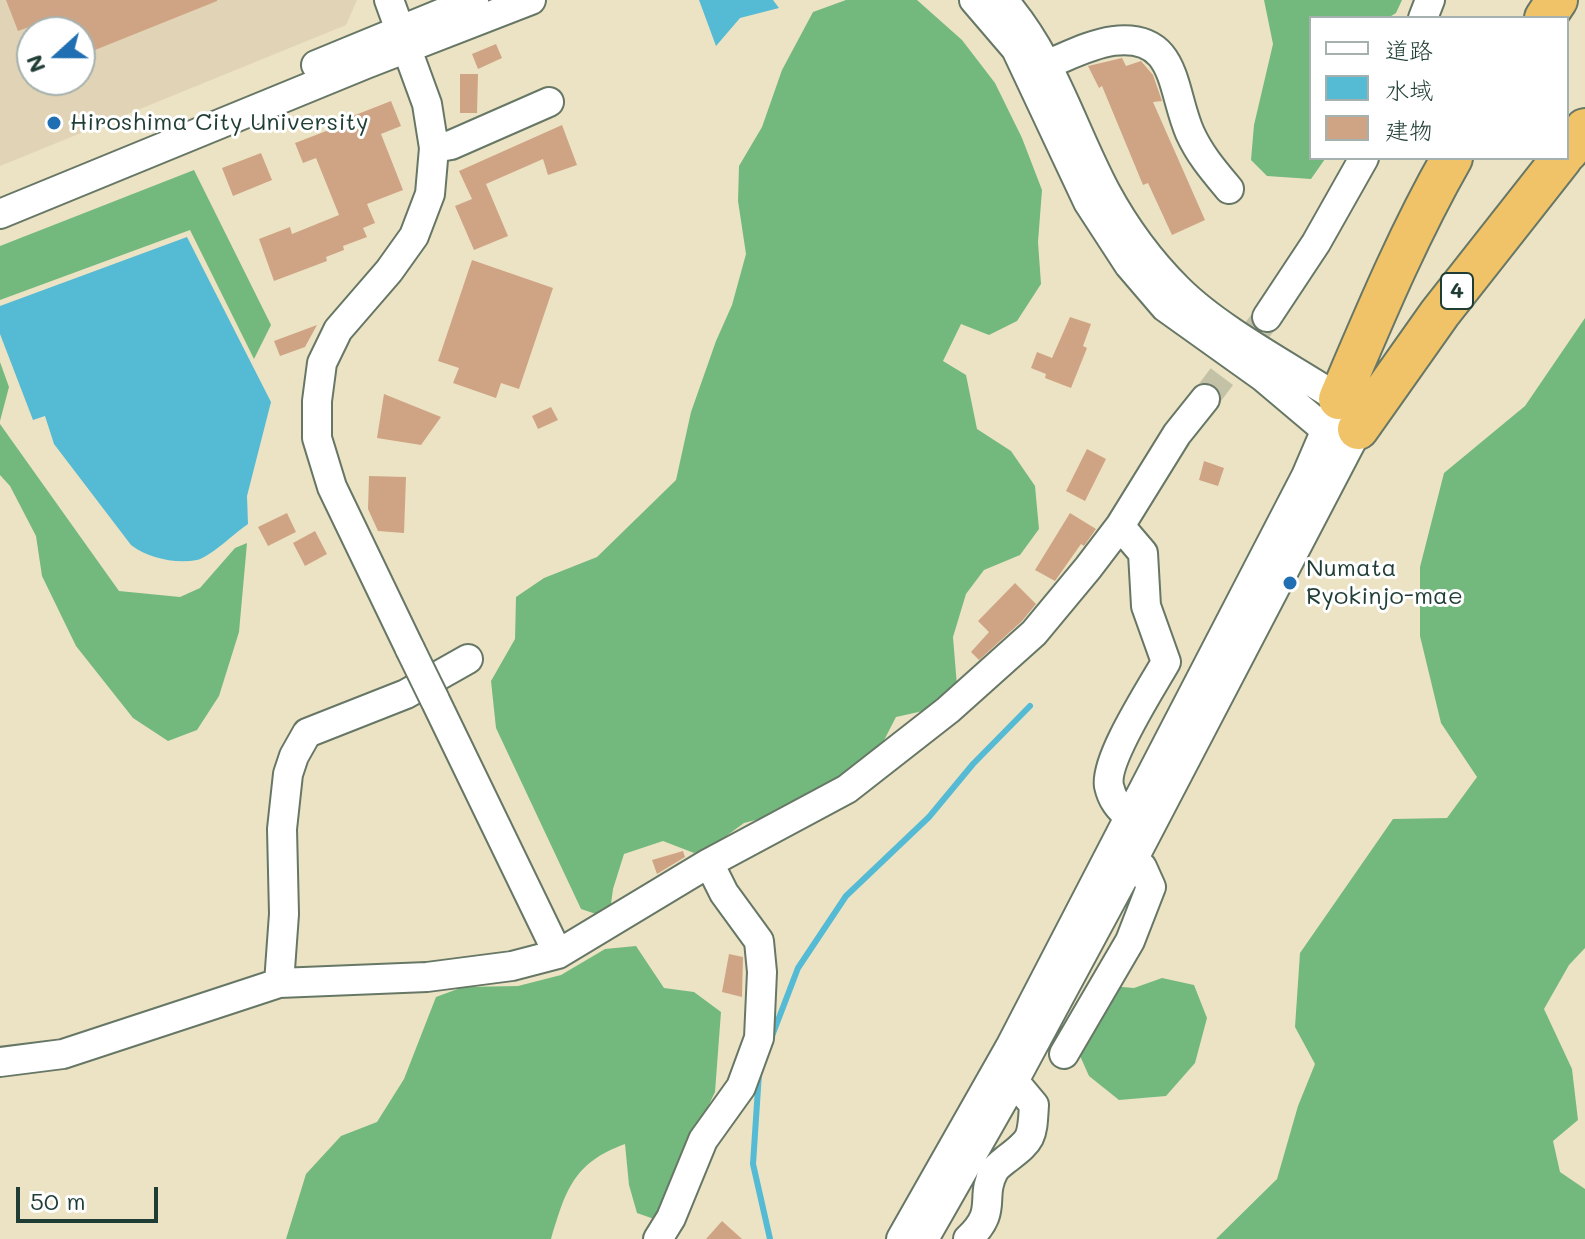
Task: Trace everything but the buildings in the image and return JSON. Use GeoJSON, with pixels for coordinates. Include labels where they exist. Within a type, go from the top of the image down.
{"type":"FeatureCollection","features":[{"type":"Feature","properties":{"kind":"highway"},"geometry":{"type":"LineString","coordinates":[[1569,149],[1585,129]]}},
{"type":"Feature","properties":{"kind":"highway"},"geometry":{"type":"LineString","coordinates":[[1341,420],[1395,269],[1451,160]]}},
{"type":"Feature","properties":{"kind":"highway","name":"4"},"geometry":{"type":"LineString","coordinates":[[1341,420],[1440,313],[1560,160]]}},
{"type":"Feature","properties":{"kind":"street"},"geometry":{"type":"LineString","coordinates":[[389,0],[427,104],[434,148],[430,194],[414,236],[389,271],[338,330],[322,363],[317,401],[317,438],[332,487],[558,954]]}},
{"type":"Feature","properties":{"kind":"street"},"geometry":{"type":"LineString","coordinates":[[0,192],[260,91],[359,45],[403,40],[474,0]]}},
{"type":"Feature","properties":{"kind":"street"},"geometry":{"type":"LineString","coordinates":[[0,214],[403,40],[531,0]]}},
{"type":"Feature","properties":{"kind":"street"},"geometry":{"type":"LineString","coordinates":[[974,0],[1016,49],[1088,202],[1129,265],[1165,307],[1263,377],[1341,420]]}},
{"type":"Feature","properties":{"kind":"street"},"geometry":{"type":"LineString","coordinates":[[1003,0],[1033,38],[1048,64],[1106,193],[1144,252],[1180,291],[1341,420]]}},
{"type":"Feature","properties":{"kind":"street"},"geometry":{"type":"LineString","coordinates":[[1048,64],[1110,41],[1141,41],[1160,54],[1170,68],[1189,130],[1204,160],[1229,189]]}},
{"type":"Feature","properties":{"kind":"street"},"geometry":{"type":"LineString","coordinates":[[434,148],[451,145],[549,102]]}},
{"type":"Feature","properties":{"kind":"street"},"geometry":{"type":"LineString","coordinates":[[1267,317],[1316,243],[1363,160]]}},
{"type":"Feature","properties":{"kind":"street"},"geometry":{"type":"LineString","coordinates":[[0,1061],[63,1054],[279,983],[427,977],[512,966],[558,954],[709,863],[847,789],[948,710],[1034,633],[1120,526],[1177,434],[1205,399]]}},
{"type":"Feature","properties":{"kind":"street"},"geometry":{"type":"LineString","coordinates":[[901,1239],[1010,1047],[1341,420]]}},
{"type":"Feature","properties":{"kind":"street"},"geometry":{"type":"LineString","coordinates":[[924,1239],[1014,1081],[1133,860],[1341,420]]}},
{"type":"Feature","properties":{"kind":"street"},"geometry":{"type":"LineString","coordinates":[[1120,526],[1143,553],[1146,606],[1166,662],[1114,755],[1108,784],[1117,807],[1129,817]]}},
{"type":"Feature","properties":{"kind":"street"},"geometry":{"type":"LineString","coordinates":[[279,983],[284,914],[282,829],[288,774],[307,733],[406,694],[468,659]]}},
{"type":"Feature","properties":{"kind":"street"},"geometry":{"type":"LineString","coordinates":[[1064,1054],[1130,941],[1151,887],[1142,867],[1133,860]]}},
{"type":"Feature","properties":{"kind":"street"},"geometry":{"type":"LineString","coordinates":[[658,1239],[671,1218],[703,1140],[741,1087],[759,1038],[762,972],[759,941],[724,893],[709,863]]}},
{"type":"Feature","properties":{"kind":"street"},"geometry":{"type":"LineString","coordinates":[[968,1239],[988,1212],[988,1189],[995,1168],[1025,1147],[1032,1131],[1034,1105],[1014,1081]]}},
{"type":"Feature","properties":{"kind":"shaded area","name":"Hiroshima City University"},"geometry":{"type":"Polygon","coordinates":[[[0,0],[357,0],[346,25],[0,166],[0,0]]]}},
{"type":"Feature","properties":{"kind":"green space"},"geometry":{"type":"Polygon","coordinates":[[[846,0],[917,0],[962,40],[995,83],[1022,138],[1042,190],[1038,242],[1041,284],[1017,321],[989,335],[961,324],[943,361],[966,375],[977,429],[1011,451],[1035,486],[1039,529],[1020,555],[984,570],[966,594],[953,637],[957,686],[932,709],[896,717],[879,750],[844,781],[786,812],[744,823],[714,845],[694,853],[663,841],[624,854],[611,904],[596,914],[581,909],[496,728],[491,681],[515,639],[516,597],[544,578],[597,557],[676,480],[691,412],[732,305],[746,254],[738,201],[739,166],[762,127],[782,70],[813,12],[846,0]]]}},
{"type":"Feature","properties":{"kind":"green space"},"geometry":{"type":"Polygon","coordinates":[[[1264,0],[1402,0],[1391,16],[1309,16],[1309,160],[1324,160],[1311,179],[1267,176],[1251,160],[1254,125],[1273,44],[1264,0]]]}},
{"type":"Feature","properties":{"kind":"green space"},"geometry":{"type":"Polygon","coordinates":[[[194,170],[271,325],[254,359],[190,230],[0,300],[0,246],[194,170]]]}},
{"type":"Feature","properties":{"kind":"green space"},"geometry":{"type":"Polygon","coordinates":[[[1585,318],[1585,948],[1569,965],[1544,1009],[1572,1069],[1578,1120],[1553,1141],[1560,1172],[1585,1189],[1585,1239],[1216,1239],[1277,1179],[1298,1106],[1315,1064],[1295,1027],[1300,953],[1393,819],[1447,818],[1477,777],[1441,723],[1420,636],[1420,567],[1444,473],[1525,406],[1585,318]]]}},
{"type":"Feature","properties":{"kind":"green space"},"geometry":{"type":"Polygon","coordinates":[[[0,362],[9,387],[0,421],[0,362]]]}},
{"type":"Feature","properties":{"kind":"green space"},"geometry":{"type":"Polygon","coordinates":[[[0,424],[119,591],[180,597],[200,588],[235,548],[247,543],[239,632],[219,696],[197,730],[168,741],[133,718],[76,646],[42,576],[36,536],[10,486],[0,475],[0,424]]]}},
{"type":"Feature","properties":{"kind":"green space"},"geometry":{"type":"Polygon","coordinates":[[[636,946],[664,988],[694,992],[721,1012],[715,1092],[654,1219],[637,1213],[629,1185],[625,1144],[594,1160],[574,1180],[551,1239],[286,1239],[306,1174],[341,1136],[377,1122],[404,1079],[436,997],[463,987],[518,986],[561,975],[605,949],[636,946]]]}},
{"type":"Feature","properties":{"kind":"green space"},"geometry":{"type":"Polygon","coordinates":[[[1162,978],[1194,985],[1207,1018],[1195,1063],[1166,1096],[1119,1100],[1089,1076],[1076,1047],[1110,986],[1134,988],[1162,978]]]}},
{"type":"Feature","properties":{"kind":"water"},"geometry":{"type":"Polygon","coordinates":[[[699,0],[773,0],[779,8],[740,18],[716,46],[699,0]]]}},
{"type":"Feature","properties":{"kind":"water"},"geometry":{"type":"Polygon","coordinates":[[[187,237],[271,402],[247,496],[248,524],[202,558],[180,561],[154,557],[131,545],[54,444],[45,416],[33,420],[0,334],[0,306],[187,237]]]}},
{"type":"Feature","properties":{"kind":"waterway"},"geometry":{"type":"LineString","coordinates":[[772,1036],[798,968],[846,896],[929,817],[973,764],[1030,706]]}},
{"type":"Feature","properties":{"kind":"waterway"},"geometry":{"type":"LineString","coordinates":[[759,1073],[753,1164],[770,1239]]}},
{"type":"Feature","properties":{"kind":"tunnel"},"geometry":{"type":"LineString","coordinates":[[1205,399],[1267,317]]}},
{"type":"Feature","properties":{"kind":"place","name":"Hiroshima City University"},"geometry":{"type":"Point","coordinates":[54,123]}},
{"type":"Feature","properties":{"kind":"place","name":"Numata Ryokinjo-mae"},"geometry":{"type":"Point","coordinates":[1290,583]}}]}
